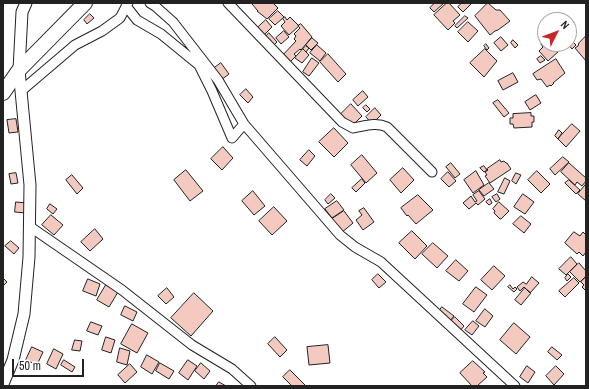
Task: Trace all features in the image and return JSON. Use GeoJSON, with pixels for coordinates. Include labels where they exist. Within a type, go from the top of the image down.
{"type":"FeatureCollection","features":[{"type":"Feature","properties":{"kind":"highway"},"geometry":{"type":"LineString","coordinates":[[3,93],[19,70],[85,3]]}},
{"type":"Feature","properties":{"kind":"street"},"geometry":{"type":"LineString","coordinates":[[3,384],[14,360],[24,314],[29,257],[30,184],[19,70],[22,12],[26,3]]}},
{"type":"Feature","properties":{"kind":"street"},"geometry":{"type":"LineString","coordinates":[[150,3],[173,22],[218,80],[244,124],[340,235],[355,247],[381,262],[516,386]]}},
{"type":"Feature","properties":{"kind":"street"},"geometry":{"type":"LineString","coordinates":[[228,3],[342,122],[353,128],[373,124],[388,127],[432,172]]}},
{"type":"Feature","properties":{"kind":"street"},"geometry":{"type":"LineString","coordinates":[[21,90],[75,45],[102,31],[120,18],[127,4]]}},
{"type":"Feature","properties":{"kind":"street"},"geometry":{"type":"LineString","coordinates":[[127,4],[137,20],[161,34],[199,66],[212,91],[232,138],[244,124]]}},
{"type":"Feature","properties":{"kind":"street"},"geometry":{"type":"LineString","coordinates":[[30,226],[122,290],[192,345],[232,369],[251,386]]}},
{"type":"Feature","properties":{"kind":"building"},"geometry":{"type":"Polygon","coordinates":[[[273,3],[278,8],[267,19],[257,11],[252,4],[273,3]]]}},
{"type":"Feature","properties":{"kind":"building"},"geometry":{"type":"Polygon","coordinates":[[[435,3],[444,3],[434,12],[430,8],[435,3]]]}},
{"type":"Feature","properties":{"kind":"building"},"geometry":{"type":"Polygon","coordinates":[[[447,3],[449,3],[460,15],[453,21],[455,23],[448,30],[434,15],[447,3]]]}},
{"type":"Feature","properties":{"kind":"building"},"geometry":{"type":"Polygon","coordinates":[[[462,3],[472,3],[463,12],[458,7],[462,3]]]}},
{"type":"Feature","properties":{"kind":"building"},"geometry":{"type":"Polygon","coordinates":[[[488,3],[496,10],[500,10],[510,21],[490,35],[475,16],[488,3]]]}},
{"type":"Feature","properties":{"kind":"building"},"geometry":{"type":"Polygon","coordinates":[[[278,11],[284,17],[275,25],[269,19],[278,11]]]}},
{"type":"Feature","properties":{"kind":"building"},"geometry":{"type":"Polygon","coordinates":[[[90,14],[94,18],[87,24],[84,20],[90,14]]]}},
{"type":"Feature","properties":{"kind":"building"},"geometry":{"type":"Polygon","coordinates":[[[465,16],[468,18],[457,28],[455,26],[465,16]]]}},
{"type":"Feature","properties":{"kind":"building"},"geometry":{"type":"Polygon","coordinates":[[[285,17],[287,20],[290,17],[299,26],[289,35],[281,26],[285,22],[283,19],[285,17]]]}},
{"type":"Feature","properties":{"kind":"building"},"geometry":{"type":"Polygon","coordinates":[[[266,20],[272,27],[262,37],[255,30],[266,20]]]}},
{"type":"Feature","properties":{"kind":"building"},"geometry":{"type":"Polygon","coordinates":[[[468,22],[478,31],[468,42],[458,32],[468,22]]]}},
{"type":"Feature","properties":{"kind":"building"},"geometry":{"type":"Polygon","coordinates":[[[301,24],[312,37],[301,50],[300,49],[294,54],[296,56],[288,64],[281,57],[296,41],[294,39],[296,36],[294,34],[300,28],[298,26],[301,24]]]}},
{"type":"Feature","properties":{"kind":"building"},"geometry":{"type":"Polygon","coordinates":[[[284,31],[289,37],[281,44],[276,38],[284,31]]]}},
{"type":"Feature","properties":{"kind":"building"},"geometry":{"type":"Polygon","coordinates":[[[269,33],[277,42],[272,47],[264,39],[269,33]]]}},
{"type":"Feature","properties":{"kind":"building"},"geometry":{"type":"Polygon","coordinates":[[[586,36],[586,61],[577,50],[579,43],[586,36]]]}},
{"type":"Feature","properties":{"kind":"building"},"geometry":{"type":"Polygon","coordinates":[[[501,37],[508,45],[501,51],[494,43],[501,37]]]}},
{"type":"Feature","properties":{"kind":"building"},"geometry":{"type":"Polygon","coordinates":[[[312,38],[318,43],[311,50],[306,45],[312,38]]]}},
{"type":"Feature","properties":{"kind":"building"},"geometry":{"type":"Polygon","coordinates":[[[513,40],[518,45],[515,48],[511,43],[513,40]]]}},
{"type":"Feature","properties":{"kind":"building"},"geometry":{"type":"Polygon","coordinates":[[[486,44],[489,48],[487,50],[484,46],[486,44]]]}},
{"type":"Feature","properties":{"kind":"building"},"geometry":{"type":"Polygon","coordinates":[[[317,45],[326,53],[320,61],[310,53],[317,45]]]}},
{"type":"Feature","properties":{"kind":"building"},"geometry":{"type":"Polygon","coordinates":[[[306,46],[309,48],[306,52],[303,49],[306,46]]]}},
{"type":"Feature","properties":{"kind":"building"},"geometry":{"type":"Polygon","coordinates":[[[303,49],[309,55],[302,63],[295,58],[303,49]]]}},
{"type":"Feature","properties":{"kind":"building"},"geometry":{"type":"Polygon","coordinates":[[[485,49],[497,61],[484,77],[470,63],[485,49]]]}},
{"type":"Feature","properties":{"kind":"building"},"geometry":{"type":"Polygon","coordinates":[[[540,52],[558,52],[548,61],[540,52]]]}},
{"type":"Feature","properties":{"kind":"building"},"geometry":{"type":"Polygon","coordinates":[[[328,54],[346,74],[338,82],[320,62],[328,54]]]}},
{"type":"Feature","properties":{"kind":"building"},"geometry":{"type":"Polygon","coordinates":[[[541,56],[545,60],[540,63],[537,59],[541,56]]]}},
{"type":"Feature","properties":{"kind":"building"},"geometry":{"type":"Polygon","coordinates":[[[312,58],[319,63],[309,76],[303,72],[312,58]]]}},
{"type":"Feature","properties":{"kind":"building"},"geometry":{"type":"Polygon","coordinates":[[[556,59],[565,73],[551,86],[550,85],[547,87],[541,79],[537,80],[533,74],[556,59]]]}},
{"type":"Feature","properties":{"kind":"building"},"geometry":{"type":"Polygon","coordinates":[[[221,63],[229,74],[221,80],[213,69],[221,63]]]}},
{"type":"Feature","properties":{"kind":"building"},"geometry":{"type":"Polygon","coordinates":[[[513,73],[518,82],[503,90],[498,81],[513,73]]]}},
{"type":"Feature","properties":{"kind":"building"},"geometry":{"type":"Polygon","coordinates":[[[246,89],[253,97],[248,103],[240,95],[246,89]]]}},
{"type":"Feature","properties":{"kind":"building"},"geometry":{"type":"Polygon","coordinates":[[[363,91],[368,97],[358,106],[353,100],[363,91]]]}},
{"type":"Feature","properties":{"kind":"building"},"geometry":{"type":"Polygon","coordinates":[[[536,95],[541,103],[530,110],[525,102],[536,95]]]}},
{"type":"Feature","properties":{"kind":"building"},"geometry":{"type":"Polygon","coordinates":[[[498,100],[509,113],[504,117],[493,103],[498,100]]]}},
{"type":"Feature","properties":{"kind":"building"},"geometry":{"type":"Polygon","coordinates":[[[351,104],[362,116],[351,127],[340,115],[351,104]]]}},
{"type":"Feature","properties":{"kind":"building"},"geometry":{"type":"Polygon","coordinates":[[[366,105],[370,109],[367,112],[363,108],[366,105]]]}},
{"type":"Feature","properties":{"kind":"building"},"geometry":{"type":"Polygon","coordinates":[[[375,108],[381,115],[372,124],[366,117],[375,108]]]}},
{"type":"Feature","properties":{"kind":"building"},"geometry":{"type":"Polygon","coordinates":[[[531,113],[531,116],[534,116],[532,127],[514,128],[513,124],[510,124],[510,118],[513,118],[513,114],[531,113]]]}},
{"type":"Feature","properties":{"kind":"building"},"geometry":{"type":"Polygon","coordinates":[[[16,119],[18,132],[9,133],[7,120],[16,119]]]}},
{"type":"Feature","properties":{"kind":"building"},"geometry":{"type":"Polygon","coordinates":[[[572,124],[580,131],[566,147],[558,139],[572,124]]]}},
{"type":"Feature","properties":{"kind":"building"},"geometry":{"type":"Polygon","coordinates":[[[334,128],[348,143],[334,157],[319,142],[334,128]]]}},
{"type":"Feature","properties":{"kind":"building"},"geometry":{"type":"Polygon","coordinates":[[[559,130],[562,133],[558,139],[555,136],[559,130]]]}},
{"type":"Feature","properties":{"kind":"building"},"geometry":{"type":"Polygon","coordinates":[[[223,147],[233,158],[222,170],[211,159],[223,147]]]}},
{"type":"Feature","properties":{"kind":"building"},"geometry":{"type":"Polygon","coordinates":[[[309,150],[315,156],[307,166],[300,160],[309,150]]]}},
{"type":"Feature","properties":{"kind":"building"},"geometry":{"type":"Polygon","coordinates":[[[362,155],[377,173],[366,183],[351,165],[362,155]]]}},
{"type":"Feature","properties":{"kind":"building"},"geometry":{"type":"Polygon","coordinates":[[[563,157],[569,162],[555,175],[550,169],[563,157]]]}},
{"type":"Feature","properties":{"kind":"building"},"geometry":{"type":"Polygon","coordinates":[[[500,160],[501,162],[504,161],[507,163],[511,169],[490,183],[485,176],[487,175],[485,172],[500,160]]]}},
{"type":"Feature","properties":{"kind":"building"},"geometry":{"type":"Polygon","coordinates":[[[451,163],[460,174],[455,178],[446,167],[451,163]]]}},
{"type":"Feature","properties":{"kind":"building"},"geometry":{"type":"Polygon","coordinates":[[[569,163],[586,178],[586,181],[582,186],[577,182],[575,185],[561,172],[569,163]]]}},
{"type":"Feature","properties":{"kind":"building"},"geometry":{"type":"Polygon","coordinates":[[[484,166],[487,170],[484,172],[480,168],[484,166]]]}},
{"type":"Feature","properties":{"kind":"building"},"geometry":{"type":"Polygon","coordinates":[[[403,168],[414,180],[401,193],[390,180],[403,168]]]}},
{"type":"Feature","properties":{"kind":"building"},"geometry":{"type":"Polygon","coordinates":[[[186,170],[203,191],[190,201],[174,180],[186,170]]]}},
{"type":"Feature","properties":{"kind":"building"},"geometry":{"type":"Polygon","coordinates":[[[476,171],[484,185],[473,193],[464,180],[476,171]]]}},
{"type":"Feature","properties":{"kind":"building"},"geometry":{"type":"Polygon","coordinates":[[[537,171],[550,184],[541,193],[528,180],[537,171]]]}},
{"type":"Feature","properties":{"kind":"building"},"geometry":{"type":"Polygon","coordinates":[[[448,172],[456,181],[449,187],[441,179],[448,172]]]}},
{"type":"Feature","properties":{"kind":"building"},"geometry":{"type":"Polygon","coordinates":[[[16,173],[18,183],[11,184],[9,174],[16,173]]]}},
{"type":"Feature","properties":{"kind":"building"},"geometry":{"type":"Polygon","coordinates":[[[516,173],[521,175],[516,184],[512,181],[516,173]]]}},
{"type":"Feature","properties":{"kind":"building"},"geometry":{"type":"Polygon","coordinates":[[[72,175],[83,188],[77,194],[66,180],[72,175]]]}},
{"type":"Feature","properties":{"kind":"building"},"geometry":{"type":"Polygon","coordinates":[[[505,178],[510,181],[504,194],[498,192],[505,178]]]}},
{"type":"Feature","properties":{"kind":"building"},"geometry":{"type":"Polygon","coordinates":[[[362,179],[365,183],[356,192],[352,188],[362,179]]]}},
{"type":"Feature","properties":{"kind":"building"},"geometry":{"type":"Polygon","coordinates":[[[569,180],[580,190],[576,194],[565,183],[569,180]]]}},
{"type":"Feature","properties":{"kind":"building"},"geometry":{"type":"Polygon","coordinates":[[[489,183],[494,189],[484,196],[479,190],[489,183]]]}},
{"type":"Feature","properties":{"kind":"building"},"geometry":{"type":"Polygon","coordinates":[[[586,184],[586,201],[578,194],[586,184]]]}},
{"type":"Feature","properties":{"kind":"building"},"geometry":{"type":"Polygon","coordinates":[[[253,191],[265,206],[254,215],[242,201],[253,191]]]}},
{"type":"Feature","properties":{"kind":"building"},"geometry":{"type":"Polygon","coordinates":[[[479,191],[485,199],[478,205],[476,203],[469,209],[463,203],[471,196],[475,202],[477,201],[473,195],[479,191]]]}},
{"type":"Feature","properties":{"kind":"building"},"geometry":{"type":"Polygon","coordinates":[[[331,194],[335,198],[328,204],[325,200],[331,194]]]}},
{"type":"Feature","properties":{"kind":"building"},"geometry":{"type":"Polygon","coordinates":[[[497,194],[500,199],[496,202],[492,197],[497,194]]]}},
{"type":"Feature","properties":{"kind":"building"},"geometry":{"type":"Polygon","coordinates":[[[523,194],[534,202],[525,214],[514,207],[523,194]]]}},
{"type":"Feature","properties":{"kind":"building"},"geometry":{"type":"Polygon","coordinates":[[[418,195],[433,210],[416,224],[401,208],[418,195]]]}},
{"type":"Feature","properties":{"kind":"building"},"geometry":{"type":"Polygon","coordinates":[[[490,199],[492,203],[489,205],[486,202],[490,199]]]}},
{"type":"Feature","properties":{"kind":"building"},"geometry":{"type":"Polygon","coordinates":[[[337,201],[344,210],[332,218],[325,209],[337,201]]]}},
{"type":"Feature","properties":{"kind":"building"},"geometry":{"type":"Polygon","coordinates":[[[16,202],[27,203],[26,213],[15,212],[16,202]]]}},
{"type":"Feature","properties":{"kind":"building"},"geometry":{"type":"Polygon","coordinates":[[[499,202],[509,211],[501,219],[494,213],[495,211],[493,209],[499,202]]]}},
{"type":"Feature","properties":{"kind":"building"},"geometry":{"type":"Polygon","coordinates":[[[50,204],[57,209],[53,214],[47,209],[50,204]]]}},
{"type":"Feature","properties":{"kind":"building"},"geometry":{"type":"Polygon","coordinates":[[[274,207],[287,221],[272,235],[259,221],[274,207]]]}},
{"type":"Feature","properties":{"kind":"building"},"geometry":{"type":"Polygon","coordinates":[[[364,208],[374,222],[363,230],[356,220],[362,215],[359,211],[364,208]]]}},
{"type":"Feature","properties":{"kind":"building"},"geometry":{"type":"Polygon","coordinates":[[[344,211],[353,223],[341,233],[332,219],[344,211]]]}},
{"type":"Feature","properties":{"kind":"building"},"geometry":{"type":"Polygon","coordinates":[[[51,215],[63,225],[54,235],[42,225],[51,215]]]}},
{"type":"Feature","properties":{"kind":"building"},"geometry":{"type":"Polygon","coordinates":[[[521,216],[531,224],[524,233],[513,224],[521,216]]]}},
{"type":"Feature","properties":{"kind":"building"},"geometry":{"type":"Polygon","coordinates":[[[95,229],[103,239],[90,251],[81,242],[95,229]]]}},
{"type":"Feature","properties":{"kind":"building"},"geometry":{"type":"Polygon","coordinates":[[[412,231],[427,246],[415,259],[399,243],[412,231]]]}},
{"type":"Feature","properties":{"kind":"building"},"geometry":{"type":"Polygon","coordinates":[[[574,232],[580,236],[583,232],[586,235],[586,252],[583,256],[579,252],[577,254],[565,243],[574,232]]]}},
{"type":"Feature","properties":{"kind":"building"},"geometry":{"type":"Polygon","coordinates":[[[11,241],[19,248],[14,254],[5,246],[11,241]]]}},
{"type":"Feature","properties":{"kind":"building"},"geometry":{"type":"Polygon","coordinates":[[[433,243],[448,256],[437,268],[422,254],[433,243]]]}},
{"type":"Feature","properties":{"kind":"building"},"geometry":{"type":"Polygon","coordinates":[[[571,257],[577,264],[566,275],[559,269],[571,257]]]}},
{"type":"Feature","properties":{"kind":"building"},"geometry":{"type":"Polygon","coordinates":[[[456,260],[468,271],[459,281],[446,271],[456,260]]]}},
{"type":"Feature","properties":{"kind":"building"},"geometry":{"type":"Polygon","coordinates":[[[579,263],[586,271],[586,276],[580,282],[570,272],[579,263]]]}},
{"type":"Feature","properties":{"kind":"building"},"geometry":{"type":"Polygon","coordinates":[[[494,266],[505,276],[492,290],[481,280],[494,266]]]}},
{"type":"Feature","properties":{"kind":"building"},"geometry":{"type":"Polygon","coordinates":[[[378,274],[386,282],[379,288],[372,280],[378,274]]]}},
{"type":"Feature","properties":{"kind":"building"},"geometry":{"type":"Polygon","coordinates":[[[568,274],[571,277],[567,281],[565,278],[568,274]]]}},
{"type":"Feature","properties":{"kind":"building"},"geometry":{"type":"Polygon","coordinates":[[[532,277],[539,283],[530,293],[524,287],[520,291],[517,287],[523,282],[526,284],[532,277]]]}},
{"type":"Feature","properties":{"kind":"building"},"geometry":{"type":"Polygon","coordinates":[[[586,277],[586,291],[582,287],[584,285],[581,282],[586,277]]]}},
{"type":"Feature","properties":{"kind":"building"},"geometry":{"type":"Polygon","coordinates":[[[3,278],[7,282],[3,286],[3,278]]]}},
{"type":"Feature","properties":{"kind":"building"},"geometry":{"type":"Polygon","coordinates":[[[574,278],[579,283],[565,297],[559,291],[574,278]]]}},
{"type":"Feature","properties":{"kind":"building"},"geometry":{"type":"Polygon","coordinates":[[[88,279],[100,284],[96,296],[83,291],[88,279]]]}},
{"type":"Feature","properties":{"kind":"building"},"geometry":{"type":"Polygon","coordinates":[[[106,285],[118,292],[109,307],[97,300],[106,285]]]}},
{"type":"Feature","properties":{"kind":"building"},"geometry":{"type":"Polygon","coordinates":[[[510,285],[513,289],[515,287],[517,289],[514,292],[508,287],[510,285]]]}},
{"type":"Feature","properties":{"kind":"building"},"geometry":{"type":"Polygon","coordinates":[[[476,287],[487,295],[474,312],[463,304],[476,287]]]}},
{"type":"Feature","properties":{"kind":"building"},"geometry":{"type":"Polygon","coordinates":[[[167,288],[174,297],[166,304],[158,296],[167,288]]]}},
{"type":"Feature","properties":{"kind":"building"},"geometry":{"type":"Polygon","coordinates":[[[525,288],[531,293],[521,305],[515,300],[525,288]]]}},
{"type":"Feature","properties":{"kind":"building"},"geometry":{"type":"Polygon","coordinates":[[[194,293],[213,311],[191,336],[171,318],[194,293]]]}},
{"type":"Feature","properties":{"kind":"building"},"geometry":{"type":"Polygon","coordinates":[[[125,306],[137,312],[133,321],[121,315],[125,306]]]}},
{"type":"Feature","properties":{"kind":"building"},"geometry":{"type":"Polygon","coordinates":[[[442,307],[454,316],[449,322],[438,313],[442,307]]]}},
{"type":"Feature","properties":{"kind":"building"},"geometry":{"type":"Polygon","coordinates":[[[485,309],[493,316],[485,327],[476,321],[485,309]]]}},
{"type":"Feature","properties":{"kind":"building"},"geometry":{"type":"Polygon","coordinates":[[[455,317],[464,326],[460,331],[450,322],[455,317]]]}},
{"type":"Feature","properties":{"kind":"building"},"geometry":{"type":"Polygon","coordinates":[[[473,321],[479,326],[472,335],[465,330],[473,321]]]}},
{"type":"Feature","properties":{"kind":"building"},"geometry":{"type":"Polygon","coordinates":[[[91,322],[102,326],[98,335],[87,331],[91,322]]]}},
{"type":"Feature","properties":{"kind":"building"},"geometry":{"type":"Polygon","coordinates":[[[514,323],[530,337],[516,354],[500,340],[514,323]]]}},
{"type":"Feature","properties":{"kind":"building"},"geometry":{"type":"Polygon","coordinates":[[[132,324],[148,333],[137,353],[121,344],[132,324]]]}},
{"type":"Feature","properties":{"kind":"building"},"geometry":{"type":"Polygon","coordinates":[[[106,337],[115,340],[111,353],[102,350],[106,337]]]}},
{"type":"Feature","properties":{"kind":"building"},"geometry":{"type":"Polygon","coordinates":[[[275,337],[287,350],[280,357],[268,344],[275,337]]]}},
{"type":"Feature","properties":{"kind":"building"},"geometry":{"type":"Polygon","coordinates":[[[75,340],[82,341],[80,351],[72,350],[75,340]]]}},
{"type":"Feature","properties":{"kind":"building"},"geometry":{"type":"Polygon","coordinates":[[[328,345],[330,363],[309,365],[307,347],[328,345]]]}},
{"type":"Feature","properties":{"kind":"building"},"geometry":{"type":"Polygon","coordinates":[[[32,347],[43,352],[37,365],[26,360],[32,347]]]}},
{"type":"Feature","properties":{"kind":"building"},"geometry":{"type":"Polygon","coordinates":[[[552,347],[562,355],[557,360],[548,352],[552,347]]]}},
{"type":"Feature","properties":{"kind":"building"},"geometry":{"type":"Polygon","coordinates":[[[120,348],[130,351],[127,365],[117,362],[120,348]]]}},
{"type":"Feature","properties":{"kind":"building"},"geometry":{"type":"Polygon","coordinates":[[[54,349],[63,354],[56,369],[47,364],[54,349]]]}},
{"type":"Feature","properties":{"kind":"building"},"geometry":{"type":"Polygon","coordinates":[[[147,355],[159,362],[152,374],[141,367],[147,355]]]}},
{"type":"Feature","properties":{"kind":"building"},"geometry":{"type":"Polygon","coordinates":[[[64,360],[75,367],[72,372],[61,365],[64,360]]]}},
{"type":"Feature","properties":{"kind":"building"},"geometry":{"type":"Polygon","coordinates":[[[188,360],[197,366],[188,380],[179,373],[188,360]]]}},
{"type":"Feature","properties":{"kind":"building"},"geometry":{"type":"Polygon","coordinates":[[[473,361],[485,372],[483,373],[487,377],[477,386],[472,386],[460,373],[473,361]]]}},
{"type":"Feature","properties":{"kind":"building"},"geometry":{"type":"Polygon","coordinates":[[[160,363],[174,371],[169,379],[156,371],[160,363]]]}},
{"type":"Feature","properties":{"kind":"building"},"geometry":{"type":"Polygon","coordinates":[[[201,363],[210,371],[204,379],[195,371],[201,363]]]}},
{"type":"Feature","properties":{"kind":"building"},"geometry":{"type":"Polygon","coordinates":[[[130,364],[137,372],[125,383],[118,375],[130,364]]]}},
{"type":"Feature","properties":{"kind":"building"},"geometry":{"type":"Polygon","coordinates":[[[527,366],[535,372],[528,383],[520,377],[527,366]]]}},
{"type":"Feature","properties":{"kind":"building"},"geometry":{"type":"Polygon","coordinates":[[[556,366],[564,374],[554,385],[546,376],[556,366]]]}},
{"type":"Feature","properties":{"kind":"building"},"geometry":{"type":"Polygon","coordinates":[[[290,370],[305,385],[304,386],[292,386],[283,377],[290,370]]]}},
{"type":"Feature","properties":{"kind":"building"},"geometry":{"type":"Polygon","coordinates":[[[219,382],[226,386],[216,386],[219,382]]]}}]}
